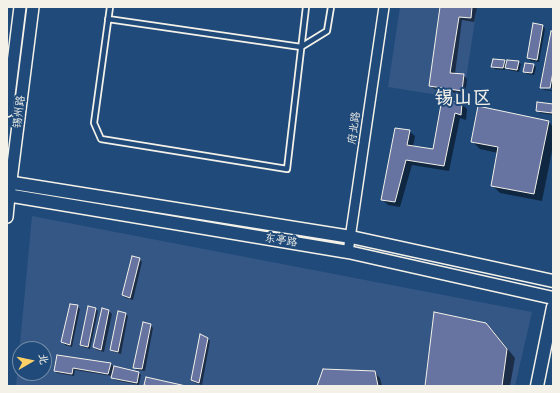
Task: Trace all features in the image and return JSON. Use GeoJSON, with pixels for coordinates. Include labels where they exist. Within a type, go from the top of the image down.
{"type":"FeatureCollection","features":[{"type":"Feature","properties":{"kind":"main road","name":"东亭路"},"geometry":{"type":"LineString","coordinates":[[9,182],[351,237],[553,281]]}},
{"type":"Feature","properties":{"kind":"main road","name":"东亭路"},"geometry":{"type":"LineString","coordinates":[[8,196],[348,252],[553,298]]}},
{"type":"Feature","properties":{"kind":"main road"},"geometry":{"type":"LineString","coordinates":[[537,386],[553,307]]}},
{"type":"Feature","properties":{"kind":"street","name":"锡州路"},"geometry":{"type":"LineString","coordinates":[[7,111],[20,7]]}},
{"type":"Feature","properties":{"kind":"street","name":"锡州路"},"geometry":{"type":"LineString","coordinates":[[7,217],[9,182],[33,7]]}},
{"type":"Feature","properties":{"kind":"street","name":"府北路"},"geometry":{"type":"LineString","coordinates":[[348,252],[384,7]]}},
{"type":"Feature","properties":{"kind":"lane"},"geometry":{"type":"LineString","coordinates":[[110,7],[94,123],[101,139],[287,169],[306,7]]}},
{"type":"Feature","properties":{"kind":"lane"},"geometry":{"type":"LineString","coordinates":[[108,19],[301,48],[327,31],[331,7]]}},
{"type":"Feature","properties":{"kind":"shaded area"},"geometry":{"type":"Polygon","coordinates":[[[400,7],[477,7],[463,99],[388,87],[400,7]]]}},
{"type":"Feature","properties":{"kind":"shaded area"},"geometry":{"type":"Polygon","coordinates":[[[32,216],[532,312],[515,386],[16,386],[16,381],[52,381],[52,341],[20,341],[32,216]]]}},
{"type":"Feature","properties":{"kind":"building"},"geometry":{"type":"Polygon","coordinates":[[[440,7],[472,7],[471,18],[459,17],[450,73],[464,74],[462,91],[429,86],[440,7]]]}},
{"type":"Feature","properties":{"kind":"building"},"geometry":{"type":"Polygon","coordinates":[[[533,23],[543,25],[537,60],[527,58],[533,23]]]}},
{"type":"Feature","properties":{"kind":"building"},"geometry":{"type":"Polygon","coordinates":[[[551,31],[553,31],[553,72],[550,88],[540,88],[551,31]]]}},
{"type":"Feature","properties":{"kind":"building"},"geometry":{"type":"Polygon","coordinates":[[[493,59],[505,60],[503,68],[491,67],[493,59]]]}},
{"type":"Feature","properties":{"kind":"building"},"geometry":{"type":"Polygon","coordinates":[[[507,60],[519,61],[517,70],[505,68],[507,60]]]}},
{"type":"Feature","properties":{"kind":"building"},"geometry":{"type":"Polygon","coordinates":[[[525,63],[534,64],[532,73],[523,72],[525,63]]]}},
{"type":"Feature","properties":{"kind":"building"},"geometry":{"type":"Polygon","coordinates":[[[442,99],[462,103],[461,115],[455,113],[444,166],[406,160],[395,202],[381,200],[395,128],[410,130],[407,145],[433,149],[442,99]]]}},
{"type":"Feature","properties":{"kind":"building"},"geometry":{"type":"Polygon","coordinates":[[[537,102],[553,104],[552,113],[536,111],[537,102]]]}},
{"type":"Feature","properties":{"kind":"building"},"geometry":{"type":"Polygon","coordinates":[[[478,106],[549,121],[534,194],[491,186],[498,147],[471,142],[478,106]]]}},
{"type":"Feature","properties":{"kind":"building"},"geometry":{"type":"Polygon","coordinates":[[[132,256],[140,258],[130,298],[122,295],[132,256]]]}},
{"type":"Feature","properties":{"kind":"building"},"geometry":{"type":"Polygon","coordinates":[[[70,304],[78,305],[70,345],[61,342],[70,304]]]}},
{"type":"Feature","properties":{"kind":"building"},"geometry":{"type":"Polygon","coordinates":[[[88,306],[96,308],[88,347],[80,345],[88,306]]]}},
{"type":"Feature","properties":{"kind":"building"},"geometry":{"type":"Polygon","coordinates":[[[102,308],[109,310],[101,350],[93,347],[102,308]]]}},
{"type":"Feature","properties":{"kind":"building"},"geometry":{"type":"Polygon","coordinates":[[[118,311],[126,313],[118,352],[110,350],[118,311]]]}},
{"type":"Feature","properties":{"kind":"building"},"geometry":{"type":"Polygon","coordinates":[[[434,312],[486,323],[507,349],[502,386],[425,386],[434,312]]]}},
{"type":"Feature","properties":{"kind":"building"},"geometry":{"type":"Polygon","coordinates":[[[143,322],[151,324],[142,369],[133,368],[143,322]]]}},
{"type":"Feature","properties":{"kind":"building"},"geometry":{"type":"Polygon","coordinates":[[[200,334],[208,338],[199,383],[191,380],[200,334]]]}},
{"type":"Feature","properties":{"kind":"building"},"geometry":{"type":"Polygon","coordinates":[[[57,355],[111,363],[108,374],[73,368],[72,374],[54,371],[57,355]]]}},
{"type":"Feature","properties":{"kind":"building"},"geometry":{"type":"Polygon","coordinates":[[[114,366],[139,372],[137,383],[111,378],[114,366]]]}},
{"type":"Feature","properties":{"kind":"building"},"geometry":{"type":"Polygon","coordinates":[[[323,369],[375,371],[378,386],[317,386],[323,369]]]}},
{"type":"Feature","properties":{"kind":"building"},"geometry":{"type":"Polygon","coordinates":[[[146,377],[186,386],[144,385],[146,377]]]}},
{"type":"Feature","properties":{"kind":"district","name":"锡山区"},"geometry":{"type":"Point","coordinates":[463,100]}}]}
